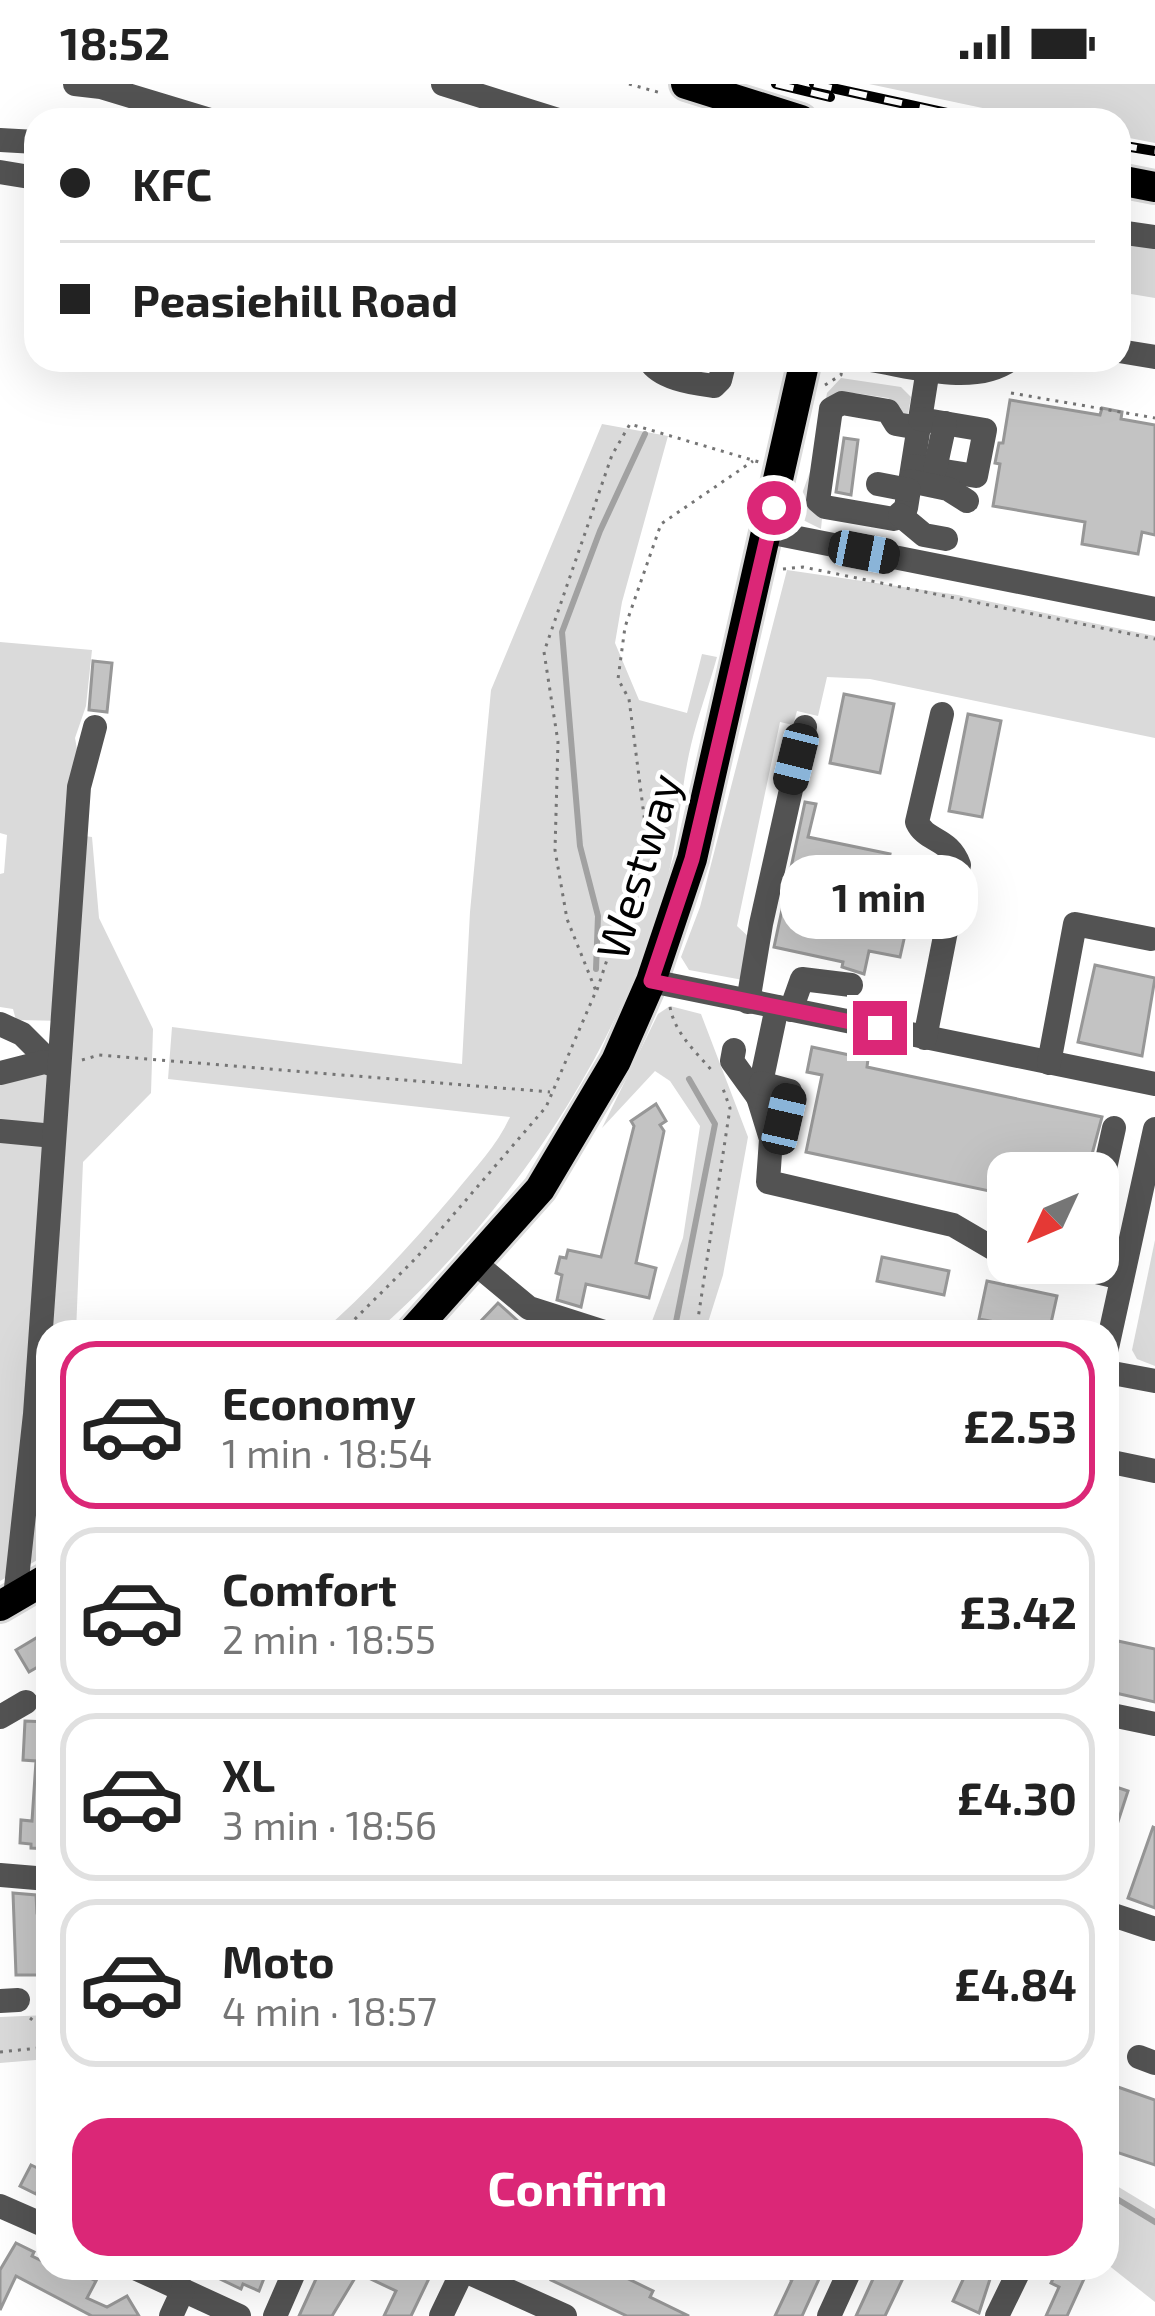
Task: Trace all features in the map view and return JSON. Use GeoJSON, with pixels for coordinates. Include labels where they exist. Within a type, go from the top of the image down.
{"type":"FeatureCollection","features":[{"type":"Feature","properties":{"kind":"main road"},"geometry":{"type":"LineString","coordinates":[[686,84],[763,108]]}},
{"type":"Feature","properties":{"kind":"main road","name":"Westway"},"geometry":{"type":"LineString","coordinates":[[423,1320],[540,1190],[658,983],[692,859],[802,372]]}},
{"type":"Feature","properties":{"kind":"main road"},"geometry":{"type":"LineString","coordinates":[[7,1601],[36,1585]]}},
{"type":"Feature","properties":{"kind":"street"},"geometry":{"type":"LineString","coordinates":[[75,84],[173,104]]}},
{"type":"Feature","properties":{"kind":"street"},"geometry":{"type":"LineString","coordinates":[[443,84],[520,108]]}},
{"type":"Feature","properties":{"kind":"street"},"geometry":{"type":"LineString","coordinates":[[662,372],[714,386],[722,372]]}},
{"type":"Feature","properties":{"kind":"street"},"geometry":{"type":"LineString","coordinates":[[897,517],[930,475],[943,425],[929,372]]}},
{"type":"Feature","properties":{"kind":"street"},"geometry":{"type":"LineString","coordinates":[[943,425],[896,424],[888,411],[842,403],[831,410],[818,501],[825,507],[897,517],[924,535],[946,539]]}},
{"type":"Feature","properties":{"kind":"street"},"geometry":{"type":"LineString","coordinates":[[930,475],[943,425]]}},
{"type":"Feature","properties":{"kind":"street"},"geometry":{"type":"LineString","coordinates":[[878,484],[930,475],[967,501]]}},
{"type":"Feature","properties":{"kind":"street"},"geometry":{"type":"LineString","coordinates":[[768,532],[1155,609]]}},
{"type":"Feature","properties":{"kind":"street"},"geometry":{"type":"LineString","coordinates":[[925,1038],[959,865],[949,846],[924,833],[916,823],[942,714]]}},
{"type":"Feature","properties":{"kind":"street"},"geometry":{"type":"LineString","coordinates":[[41,1320],[79,788],[95,727]]}},
{"type":"Feature","properties":{"kind":"street"},"geometry":{"type":"LineString","coordinates":[[748,1002],[805,727]]}},
{"type":"Feature","properties":{"kind":"street"},"geometry":{"type":"LineString","coordinates":[[1049,1063],[1075,924],[1151,939]]}},
{"type":"Feature","properties":{"kind":"street"},"geometry":{"type":"LineString","coordinates":[[851,985],[802,979],[784,1009],[760,1090],[771,1139],[768,1182],[953,1225],[987,1245]]}},
{"type":"Feature","properties":{"kind":"street"},"geometry":{"type":"LineString","coordinates":[[658,983],[1155,1084]]}},
{"type":"Feature","properties":{"kind":"street"},"geometry":{"type":"LineString","coordinates":[[0,1024],[22,1034],[56,1065]]}},
{"type":"Feature","properties":{"kind":"street"},"geometry":{"type":"LineString","coordinates":[[734,1051],[732,1061],[760,1090],[790,1091],[784,1119]]}},
{"type":"Feature","properties":{"kind":"street"},"geometry":{"type":"LineString","coordinates":[[0,1073],[32,1064],[56,1065]]}},
{"type":"Feature","properties":{"kind":"street"},"geometry":{"type":"LineString","coordinates":[[1109,1152],[1114,1129]]}},
{"type":"Feature","properties":{"kind":"street"},"geometry":{"type":"LineString","coordinates":[[1113,1320],[1155,1129]]}},
{"type":"Feature","properties":{"kind":"street"},"geometry":{"type":"LineString","coordinates":[[0,1131],[54,1136]]}},
{"type":"Feature","properties":{"kind":"street"},"geometry":{"type":"LineString","coordinates":[[475,1263],[529,1308],[566,1320]]}},
{"type":"Feature","properties":{"kind":"street"},"geometry":{"type":"LineString","coordinates":[[1119,1374],[1155,1381]]}},
{"type":"Feature","properties":{"kind":"street"},"geometry":{"type":"LineString","coordinates":[[7,1601],[36,1399]]}},
{"type":"Feature","properties":{"kind":"street"},"geometry":{"type":"LineString","coordinates":[[1119,1464],[1155,1471]]}},
{"type":"Feature","properties":{"kind":"street"},"geometry":{"type":"LineString","coordinates":[[0,1717],[26,1702]]}},
{"type":"Feature","properties":{"kind":"street"},"geometry":{"type":"LineString","coordinates":[[1119,1716],[1155,1724]]}},
{"type":"Feature","properties":{"kind":"street"},"geometry":{"type":"LineString","coordinates":[[0,1875],[36,1878]]}},
{"type":"Feature","properties":{"kind":"street"},"geometry":{"type":"LineString","coordinates":[[1119,1917],[1155,1929]]}},
{"type":"Feature","properties":{"kind":"street"},"geometry":{"type":"LineString","coordinates":[[7,2209],[36,2222]]}},
{"type":"Feature","properties":{"kind":"street"},"geometry":{"type":"LineString","coordinates":[[161,2280],[239,2316]]}},
{"type":"Feature","properties":{"kind":"street"},"geometry":{"type":"LineString","coordinates":[[275,2316],[291,2280]]}},
{"type":"Feature","properties":{"kind":"street"},"geometry":{"type":"LineString","coordinates":[[441,2316],[458,2280]]}},
{"type":"Feature","properties":{"kind":"street"},"geometry":{"type":"LineString","coordinates":[[487,2280],[565,2316]]}},
{"type":"Feature","properties":{"kind":"street"},"geometry":{"type":"LineString","coordinates":[[829,2316],[846,2280]]}},
{"type":"Feature","properties":{"kind":"street"},"geometry":{"type":"LineString","coordinates":[[998,2316],[1014,2280]]}},
{"type":"Feature","properties":{"kind":"street"},"geometry":{"type":"LineString","coordinates":[[171,2316],[183,2290]]}},
{"type":"Feature","properties":{"kind":"path"},"geometry":{"type":"LineString","coordinates":[[1012,392],[1155,418]]}},
{"type":"Feature","properties":{"kind":"path"},"geometry":{"type":"LineString","coordinates":[[596,991],[568,919],[555,850],[558,742],[544,652],[612,455],[630,424],[766,464]]}},
{"type":"Feature","properties":{"kind":"path"},"geometry":{"type":"LineString","coordinates":[[354,1320],[417,1257],[546,1107],[596,991],[647,839],[629,699],[618,679],[625,627],[662,524],[754,460]]}},
{"type":"Feature","properties":{"kind":"path"},"geometry":{"type":"LineString","coordinates":[[758,574],[803,567],[1155,638]]}},
{"type":"Feature","properties":{"kind":"path"},"geometry":{"type":"LineString","coordinates":[[658,983],[672,1018],[713,1072],[730,1108],[698,1320]]}},
{"type":"Feature","properties":{"kind":"path"},"geometry":{"type":"LineString","coordinates":[[56,1065],[99,1055],[552,1092]]}},
{"type":"Feature","properties":{"kind":"path"},"geometry":{"type":"LineString","coordinates":[[0,2053],[36,2048]]}},
{"type":"Feature","properties":{"kind":"shaded area"},"geometry":{"type":"Polygon","coordinates":[[[869,84],[1155,84],[1155,143],[1131,138],[1131,108],[982,108],[869,84]]]}},
{"type":"Feature","properties":{"kind":"shaded area"},"geometry":{"type":"Polygon","coordinates":[[[1131,243],[1155,247],[1155,298],[1131,294],[1131,243]]]}},
{"type":"Feature","properties":{"kind":"shaded area"},"geometry":{"type":"Polygon","coordinates":[[[841,378],[901,387],[911,397],[908,415],[901,414],[888,398],[855,393],[833,402],[821,529],[801,519],[799,502],[816,455],[827,393],[841,378]]]}},
{"type":"Feature","properties":{"kind":"shaded area"},"geometry":{"type":"Polygon","coordinates":[[[602,424],[668,436],[615,643],[639,700],[687,713],[702,654],[717,657],[691,745],[669,872],[649,937],[592,1063],[556,1123],[472,1235],[389,1320],[335,1320],[438,1212],[492,1148],[510,1117],[168,1079],[172,1027],[462,1064],[470,912],[491,690],[602,424]]]}},
{"type":"Feature","properties":{"kind":"shaded area"},"geometry":{"type":"Polygon","coordinates":[[[787,570],[958,595],[1155,636],[1155,738],[870,679],[827,677],[818,716],[797,711],[793,725],[780,722],[737,926],[751,939],[743,980],[689,970],[681,957],[700,907],[787,570]]]}},
{"type":"Feature","properties":{"kind":"shaded area"},"geometry":{"type":"Polygon","coordinates":[[[0,642],[92,650],[86,706],[75,738],[80,766],[77,835],[92,837],[99,918],[153,1029],[151,1093],[83,1162],[76,1320],[36,1320],[36,1561],[0,1581],[0,1137],[51,1130],[0,1125],[0,1082],[32,1073],[66,1021],[16,1020],[13,1009],[0,1007],[0,874],[4,873],[7,835],[0,833],[0,642]]]}},
{"type":"Feature","properties":{"kind":"shaded area"},"geometry":{"type":"Polygon","coordinates":[[[670,1006],[701,1014],[748,1137],[723,1275],[709,1320],[652,1320],[683,1238],[700,1126],[670,1081],[655,1071],[602,1128],[658,1014],[670,1006]]]}},
{"type":"Feature","properties":{"kind":"shaded area"},"geometry":{"type":"Polygon","coordinates":[[[1155,1240],[1155,1366],[1137,1359],[1132,1350],[1155,1240]]]}},
{"type":"Feature","properties":{"kind":"shaded area"},"geometry":{"type":"Polygon","coordinates":[[[36,2016],[36,2060],[0,2063],[0,2017],[36,2016]]]}},
{"type":"Feature","properties":{"kind":"shaded area"},"geometry":{"type":"Polygon","coordinates":[[[1119,2187],[1155,2209],[1155,2302],[1119,2274],[1119,2187]]]}},
{"type":"Feature","properties":{"kind":"building"},"geometry":{"type":"Polygon","coordinates":[[[1010,400],[1100,415],[1102,408],[1122,412],[1121,419],[1155,425],[1155,535],[1142,532],[1138,554],[1082,544],[1085,522],[993,506],[1000,464],[995,463],[1010,400]]]}},
{"type":"Feature","properties":{"kind":"building"},"geometry":{"type":"Polygon","coordinates":[[[844,438],[858,440],[851,495],[836,492],[844,438]]]}},
{"type":"Feature","properties":{"kind":"building"},"geometry":{"type":"Polygon","coordinates":[[[93,661],[112,663],[107,712],[89,710],[93,661]]]}},
{"type":"Feature","properties":{"kind":"building"},"geometry":{"type":"Polygon","coordinates":[[[844,694],[894,704],[880,773],[830,763],[844,694]]]}},
{"type":"Feature","properties":{"kind":"building"},"geometry":{"type":"Polygon","coordinates":[[[968,714],[1001,721],[982,817],[949,811],[968,714]]]}},
{"type":"Feature","properties":{"kind":"building"},"geometry":{"type":"Polygon","coordinates":[[[805,802],[816,804],[808,837],[890,854],[878,910],[909,917],[900,957],[869,951],[864,974],[842,967],[843,962],[774,947],[805,802]]]}},
{"type":"Feature","properties":{"kind":"building"},"geometry":{"type":"Polygon","coordinates":[[[1095,965],[1155,978],[1142,1056],[1078,1042],[1095,965]]]}},
{"type":"Feature","properties":{"kind":"building"},"geometry":{"type":"Polygon","coordinates":[[[812,1047],[868,1059],[867,1067],[1102,1117],[1093,1152],[987,1152],[987,1191],[806,1152],[822,1075],[807,1072],[812,1047]]]}},
{"type":"Feature","properties":{"kind":"building"},"geometry":{"type":"Polygon","coordinates":[[[656,1104],[666,1121],[660,1125],[664,1131],[636,1263],[656,1268],[649,1298],[586,1284],[581,1307],[557,1300],[560,1257],[566,1258],[568,1250],[601,1257],[634,1126],[631,1121],[656,1104]]]}},
{"type":"Feature","properties":{"kind":"building"},"geometry":{"type":"Polygon","coordinates":[[[882,1257],[949,1271],[944,1295],[877,1281],[882,1257]]]}},
{"type":"Feature","properties":{"kind":"building"},"geometry":{"type":"Polygon","coordinates":[[[987,1281],[1057,1296],[1052,1320],[979,1319],[987,1281]]]}},
{"type":"Feature","properties":{"kind":"building"},"geometry":{"type":"Polygon","coordinates":[[[498,1303],[517,1320],[482,1320],[498,1303]]]}},
{"type":"Feature","properties":{"kind":"building"},"geometry":{"type":"Polygon","coordinates":[[[36,1638],[36,1668],[29,1672],[16,1650],[36,1638]]]}},
{"type":"Feature","properties":{"kind":"building"},"geometry":{"type":"Polygon","coordinates":[[[1119,1641],[1155,1649],[1155,1702],[1119,1694],[1119,1641]]]}},
{"type":"Feature","properties":{"kind":"building"},"geometry":{"type":"Polygon","coordinates":[[[25,1721],[36,1721],[36,1761],[23,1760],[25,1721]]]}},
{"type":"Feature","properties":{"kind":"building"},"geometry":{"type":"Polygon","coordinates":[[[36,1761],[36,1848],[20,1843],[21,1820],[32,1821],[36,1761]]]}},
{"type":"Feature","properties":{"kind":"building"},"geometry":{"type":"Polygon","coordinates":[[[1119,1788],[1128,1791],[1119,1818],[1119,1788]]]}},
{"type":"Feature","properties":{"kind":"building"},"geometry":{"type":"Polygon","coordinates":[[[1155,1828],[1155,1908],[1128,1898],[1155,1828]]]}},
{"type":"Feature","properties":{"kind":"building"},"geometry":{"type":"Polygon","coordinates":[[[13,1893],[36,1895],[36,1975],[16,1975],[13,1893]]]}},
{"type":"Feature","properties":{"kind":"building"},"geometry":{"type":"Polygon","coordinates":[[[1119,2087],[1155,2100],[1155,2165],[1119,2153],[1119,2087]]]}},
{"type":"Feature","properties":{"kind":"building"},"geometry":{"type":"Polygon","coordinates":[[[31,2165],[36,2167],[36,2194],[20,2186],[31,2165]]]}},
{"type":"Feature","properties":{"kind":"building"},"geometry":{"type":"Polygon","coordinates":[[[16,2243],[34,2252],[36,2280],[94,2280],[87,2298],[107,2307],[127,2296],[139,2316],[92,2316],[16,2276],[0,2310],[0,2270],[16,2243]]]}},
{"type":"Feature","properties":{"kind":"building"},"geometry":{"type":"Polygon","coordinates":[[[222,2280],[263,2280],[259,2291],[243,2284],[241,2289],[222,2280]]]}},
{"type":"Feature","properties":{"kind":"building"},"geometry":{"type":"Polygon","coordinates":[[[316,2280],[354,2280],[332,2316],[299,2316],[316,2280]]]}},
{"type":"Feature","properties":{"kind":"building"},"geometry":{"type":"Polygon","coordinates":[[[373,2280],[428,2280],[411,2316],[384,2316],[396,2291],[373,2280]]]}},
{"type":"Feature","properties":{"kind":"building"},"geometry":{"type":"Polygon","coordinates":[[[551,2280],[631,2280],[653,2291],[650,2297],[689,2316],[627,2316],[551,2280]]]}},
{"type":"Feature","properties":{"kind":"building"},"geometry":{"type":"Polygon","coordinates":[[[792,2280],[818,2280],[802,2316],[775,2316],[792,2280]]]}},
{"type":"Feature","properties":{"kind":"building"},"geometry":{"type":"Polygon","coordinates":[[[872,2280],[902,2280],[885,2316],[856,2316],[872,2280]]]}},
{"type":"Feature","properties":{"kind":"building"},"geometry":{"type":"Polygon","coordinates":[[[963,2280],[990,2280],[979,2313],[953,2301],[963,2280]]]}},
{"type":"Feature","properties":{"kind":"building"},"geometry":{"type":"Polygon","coordinates":[[[1084,2280],[1067,2316],[1046,2316],[1059,2287],[1051,2283],[1084,2280]]]}},
{"type":"Feature","properties":{"kind":"waterway"},"geometry":{"type":"LineString","coordinates":[[596,969],[598,916],[580,846],[562,632],[600,531],[645,434]]}},
{"type":"Feature","properties":{"kind":"waterway"},"geometry":{"type":"LineString","coordinates":[[676,1320],[715,1124],[689,1079]]}},
{"type":"Feature","properties":{"kind":"waterway"},"geometry":{"type":"LineString","coordinates":[[1119,2200],[1155,2222]]}},
{"type":"Feature","properties":{"kind":"railway"},"geometry":{"type":"LineString","coordinates":[[776,84],[830,97]]}},
{"type":"Feature","properties":{"kind":"railway"},"geometry":{"type":"LineString","coordinates":[[814,84],[924,108]]}},
{"type":"Feature","properties":{"kind":"railway"},"geometry":{"type":"LineString","coordinates":[[1131,147],[1155,151]]}},
{"type":"Feature","properties":{"kind":"route"},"geometry":{"type":"LineString","coordinates":[[774,508],[692,859],[651,981],[880,1028]]}}]}
